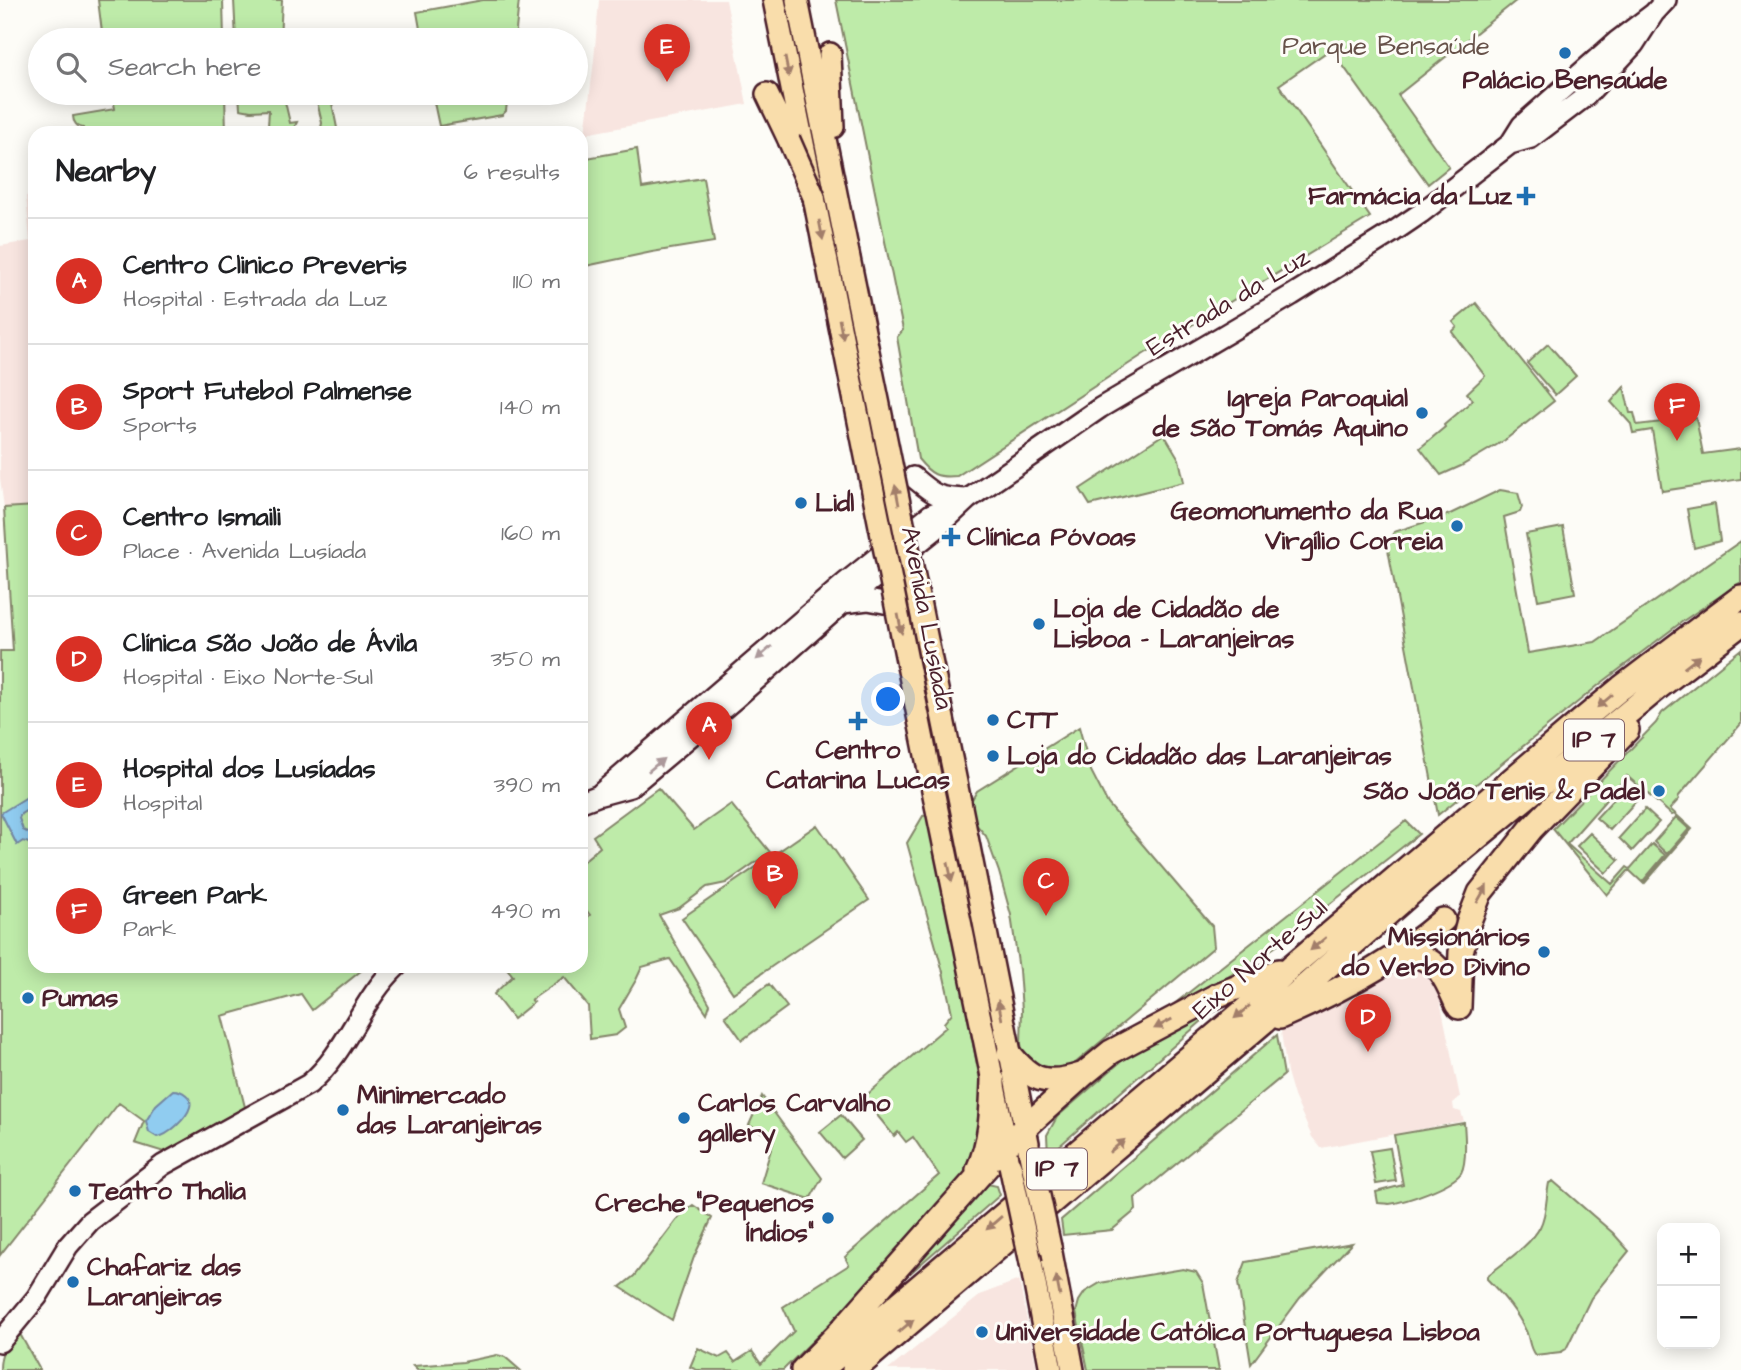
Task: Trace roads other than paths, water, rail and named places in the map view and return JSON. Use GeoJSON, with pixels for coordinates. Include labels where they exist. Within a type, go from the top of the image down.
{"type":"FeatureCollection","features":[{"type":"Feature","properties":{"kind":"highway","name":"Eixo Norte-Sul"},"geometry":{"type":"LineString","coordinates":[[855,1370],[1255,1028],[1414,877],[1445,835],[1622,688],[1739,599]]}},
{"type":"Feature","properties":{"kind":"highway","name":"Eixo Norte-Sul"},"geometry":{"type":"LineString","coordinates":[[821,1370],[1252,1004],[1292,966],[1414,877],[1450,861],[1658,687],[1741,624]]}},
{"type":"Feature","properties":{"kind":"highway"},"geometry":{"type":"LineString","coordinates":[[1388,960],[1413,955],[1427,960],[1437,967],[1459,1007],[1461,951],[1480,893],[1531,829],[1635,722],[1658,687]]}},
{"type":"Feature","properties":{"kind":"highway"},"geometry":{"type":"LineString","coordinates":[[1255,1028],[1318,1000],[1388,960],[1428,934],[1443,920]]}},
{"type":"Feature","properties":{"kind":"highway"},"geometry":{"type":"LineString","coordinates":[[803,1370],[973,1182],[1027,1138],[1084,1074],[1111,1052],[1218,995],[1292,966]]}},
{"type":"Feature","properties":{"kind":"highway"},"geometry":{"type":"LineString","coordinates":[[1009,1053],[1022,1070],[1036,1078],[1051,1081],[1084,1074]]}},
{"type":"Feature","properties":{"kind":"highway"},"geometry":{"type":"LineString","coordinates":[[973,1182],[984,1158],[991,1125],[993,1080]]}},
{"type":"Feature","properties":{"kind":"main road"},"geometry":{"type":"LineString","coordinates":[[774,0],[795,138]]}},
{"type":"Feature","properties":{"kind":"main road","name":"Avenida Lusíada"},"geometry":{"type":"LineString","coordinates":[[797,0],[828,130],[837,195],[1073,1370]]}},
{"type":"Feature","properties":{"kind":"main road","name":"Estrada da Luz"},"geometry":{"type":"LineString","coordinates":[[589,799],[630,787],[968,499],[1100,408],[1393,232],[1510,144],[1531,138],[1586,96],[1634,44],[1660,6]]}},
{"type":"Feature","properties":{"kind":"main road"},"geometry":{"type":"LineString","coordinates":[[828,130],[830,54]]}},
{"type":"Feature","properties":{"kind":"main road"},"geometry":{"type":"LineString","coordinates":[[767,94],[795,138]]}},
{"type":"Feature","properties":{"kind":"main road","name":"Avenida Lusíada"},"geometry":{"type":"LineString","coordinates":[[795,138],[814,197],[1051,1370]]}},
{"type":"Feature","properties":{"kind":"main road"},"geometry":{"type":"LineString","coordinates":[[914,477],[932,493],[946,498],[968,499]]}},
{"type":"Feature","properties":{"kind":"main road","name":"Estrada da Luz"},"geometry":{"type":"LineString","coordinates":[[589,799],[931,514],[968,499]]}},
{"type":"Feature","properties":{"kind":"main road"},"geometry":{"type":"LineString","coordinates":[[843,603],[869,600],[884,603]]}},
{"type":"Feature","properties":{"kind":"main road"},"geometry":{"type":"LineString","coordinates":[[736,698],[734,684],[743,670]]}},
{"type":"Feature","properties":{"kind":"main road"},"geometry":{"type":"LineString","coordinates":[[0,1342],[37,1297],[68,1246],[90,1221],[163,1165],[309,1084],[331,1062],[378,987],[391,973]]}},
{"type":"Feature","properties":{"kind":"water"},"geometry":{"type":"Polygon","coordinates":[[[28,796],[28,810],[19,818],[23,830],[28,832],[28,843],[23,841],[17,845],[1,813],[28,796]]]}},
{"type":"Feature","properties":{"kind":"water"},"geometry":{"type":"Polygon","coordinates":[[[173,1090],[186,1095],[190,1100],[190,1107],[176,1126],[157,1137],[149,1132],[146,1121],[156,1105],[173,1090]]]}},
{"type":"Feature","properties":{"kind":"place","name":"Palácio Bensaúde"},"geometry":{"type":"Point","coordinates":[1565,53]}},
{"type":"Feature","properties":{"kind":"place","name":"Hospital dos Lusíadas"},"geometry":{"type":"Point","coordinates":[667,82]}},
{"type":"Feature","properties":{"kind":"place","name":"Farmácia da Luz"},"geometry":{"type":"Point","coordinates":[1526,196]}},
{"type":"Feature","properties":{"kind":"place","name":"Igreja Paroquial de São Tomás Aquino"},"geometry":{"type":"Point","coordinates":[1422,413]}},
{"type":"Feature","properties":{"kind":"place","name":"Green Park"},"geometry":{"type":"Point","coordinates":[1677,441]}},
{"type":"Feature","properties":{"kind":"place","name":"Lidl"},"geometry":{"type":"Point","coordinates":[801,503]}},
{"type":"Feature","properties":{"kind":"place","name":"Geomonumento da Rua Virgílio Correia"},"geometry":{"type":"Point","coordinates":[1457,526]}},
{"type":"Feature","properties":{"kind":"place","name":"Clínica Póvoas"},"geometry":{"type":"Point","coordinates":[951,537]}},
{"type":"Feature","properties":{"kind":"place","name":"Loja de Cidadão de Lisboa - Laranjeiras"},"geometry":{"type":"Point","coordinates":[1039,624]}},
{"type":"Feature","properties":{"kind":"place","name":"CTT"},"geometry":{"type":"Point","coordinates":[993,720]}},
{"type":"Feature","properties":{"kind":"place","name":"Centro Catarina Lucas"},"geometry":{"type":"Point","coordinates":[858,721]}},
{"type":"Feature","properties":{"kind":"place","name":"Loja do Cidadão das Laranjeiras"},"geometry":{"type":"Point","coordinates":[993,756]}},
{"type":"Feature","properties":{"kind":"place","name":"Centro Clinico Preveris"},"geometry":{"type":"Point","coordinates":[709,760]}},
{"type":"Feature","properties":{"kind":"place","name":"São João Tenis & Padel"},"geometry":{"type":"Point","coordinates":[1659,791]}},
{"type":"Feature","properties":{"kind":"place","name":"Sport Futebol Palmense"},"geometry":{"type":"Point","coordinates":[775,909]}},
{"type":"Feature","properties":{"kind":"place","name":"Centro Ismaili"},"geometry":{"type":"Point","coordinates":[1046,916]}},
{"type":"Feature","properties":{"kind":"place","name":"Missionários do Verbo Divino"},"geometry":{"type":"Point","coordinates":[1544,952]}},
{"type":"Feature","properties":{"kind":"place","name":"Pumas"},"geometry":{"type":"Point","coordinates":[28,998]}},
{"type":"Feature","properties":{"kind":"place","name":"Clínica São João de Ávila"},"geometry":{"type":"Point","coordinates":[1368,1052]}},
{"type":"Feature","properties":{"kind":"place","name":"Minimercado das Laranjeiras"},"geometry":{"type":"Point","coordinates":[343,1110]}},
{"type":"Feature","properties":{"kind":"place","name":"Carlos Carvalho gallery"},"geometry":{"type":"Point","coordinates":[684,1118]}},
{"type":"Feature","properties":{"kind":"place","name":"Teatro Thalia"},"geometry":{"type":"Point","coordinates":[75,1191]}},
{"type":"Feature","properties":{"kind":"place","name":"Creche \"Pequenos Índios\""},"geometry":{"type":"Point","coordinates":[828,1218]}},
{"type":"Feature","properties":{"kind":"place","name":"Chafariz das Laranjeiras"},"geometry":{"type":"Point","coordinates":[73,1282]}},
{"type":"Feature","properties":{"kind":"place","name":"Universidade Católica Portuguesa Lisboa"},"geometry":{"type":"Point","coordinates":[982,1332]}},
{"type":"Feature","properties":{"kind":"park label","name":"Parque Bensaúde"},"geometry":{"type":"Point","coordinates":[1386,46]}}]}
